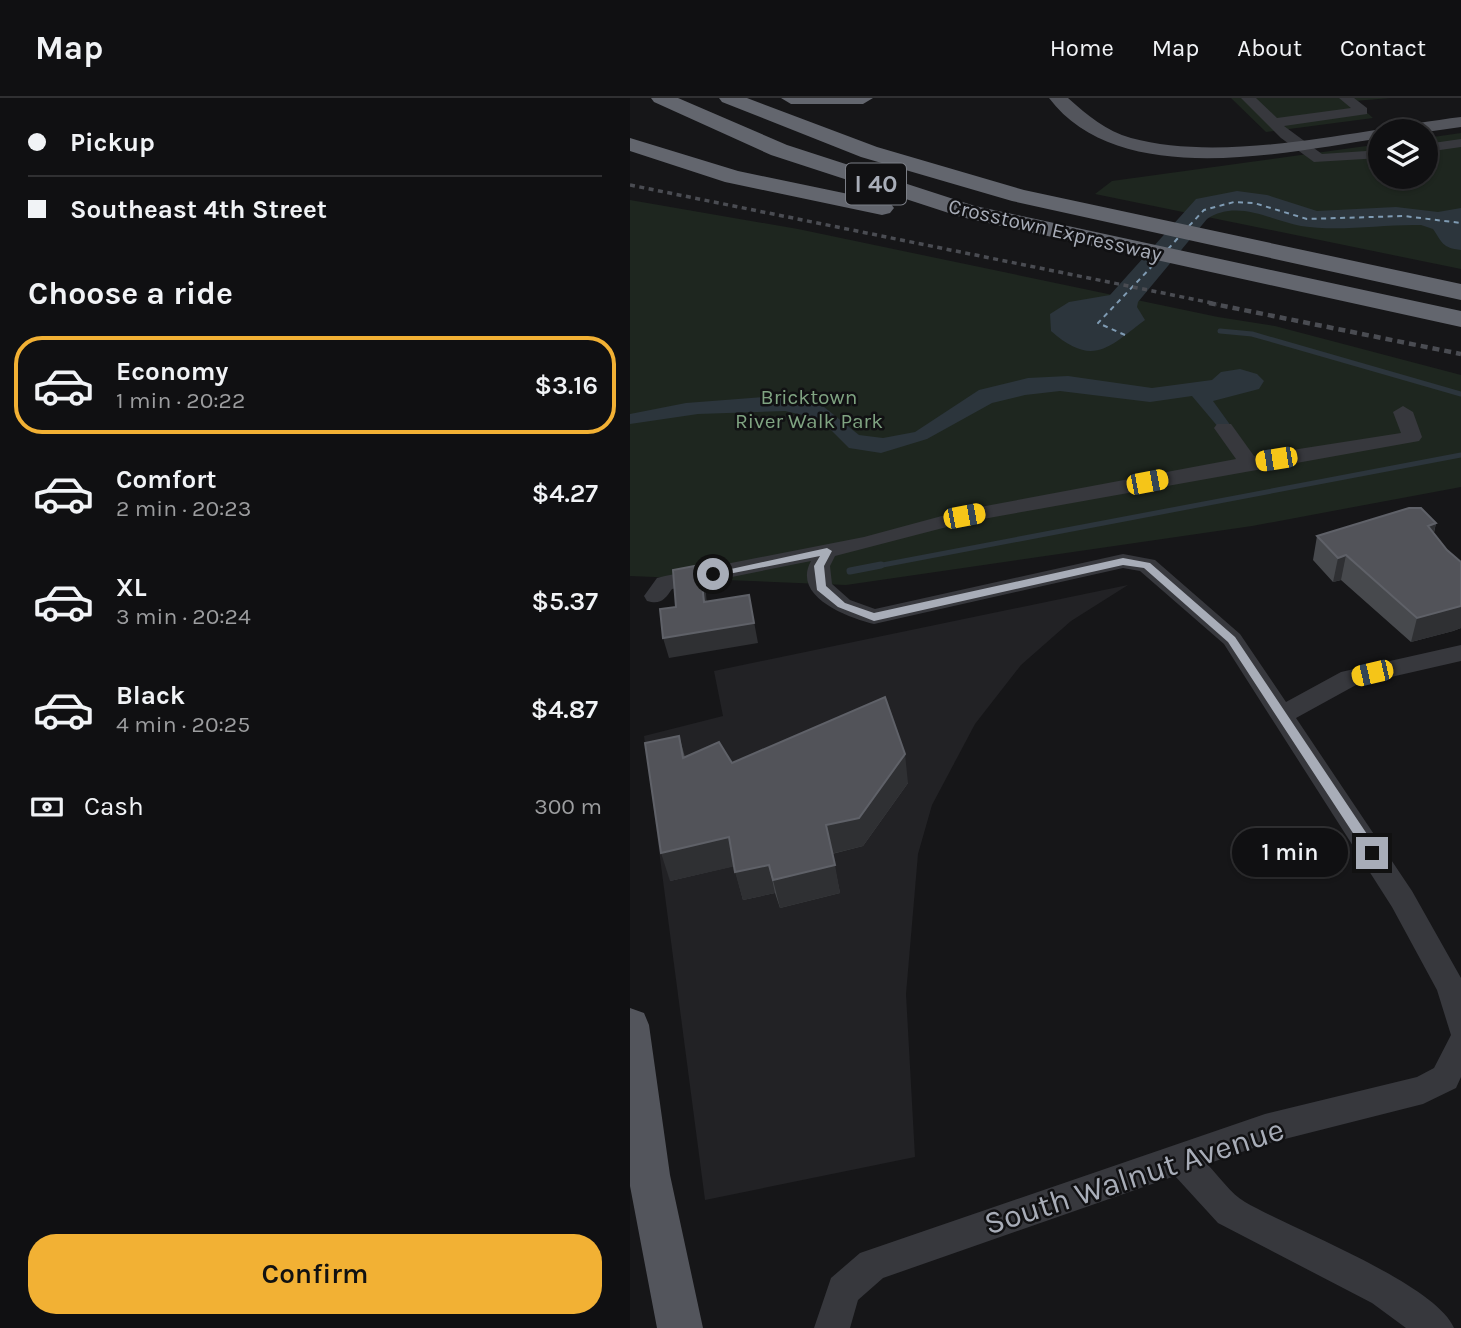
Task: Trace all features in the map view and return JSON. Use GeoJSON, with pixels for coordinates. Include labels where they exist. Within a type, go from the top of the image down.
{"type":"FeatureCollection","features":[{"type":"Feature","properties":{"kind":"highway","name":"Crosstown Expressway"},"geometry":{"type":"LineString","coordinates":[[661,98],[734,133],[846,175],[969,212],[1461,319]]}},
{"type":"Feature","properties":{"kind":"highway","name":"Crosstown Expressway"},"geometry":{"type":"LineString","coordinates":[[729,98],[869,152],[987,188],[1122,220],[1461,292]]}},
{"type":"Feature","properties":{"kind":"highway"},"geometry":{"type":"LineString","coordinates":[[791,98],[863,98]]}},
{"type":"Feature","properties":{"kind":"highway"},"geometry":{"type":"LineString","coordinates":[[630,125],[767,172],[955,222]]}},
{"type":"Feature","properties":{"kind":"highway"},"geometry":{"type":"LineString","coordinates":[[630,144],[733,177],[955,222],[1101,242]]}},
{"type":"Feature","properties":{"kind":"main road"},"geometry":{"type":"LineString","coordinates":[[1058,98],[1070,113],[1089,127],[1150,146],[1217,152],[1368,135]]}},
{"type":"Feature","properties":{"kind":"main road"},"geometry":{"type":"LineString","coordinates":[[1438,125],[1461,122]]}},
{"type":"Feature","properties":{"kind":"main road"},"geometry":{"type":"LineString","coordinates":[[630,1025],[649,1175],[680,1328]]}},
{"type":"Feature","properties":{"kind":"street"},"geometry":{"type":"LineString","coordinates":[[1273,122],[1362,111],[1346,98]]}},
{"type":"Feature","properties":{"kind":"street"},"geometry":{"type":"LineString","coordinates":[[1253,103],[1316,158],[1324,160],[1368,155]]}},
{"type":"Feature","properties":{"kind":"street"},"geometry":{"type":"LineString","coordinates":[[1253,103],[1281,105]]}},
{"type":"Feature","properties":{"kind":"street"},"geometry":{"type":"LineString","coordinates":[[1438,146],[1461,143]]}},
{"type":"Feature","properties":{"kind":"street"},"geometry":{"type":"LineString","coordinates":[[655,596],[665,583],[827,551],[964,516],[1249,463],[1412,437],[1403,412]]}},
{"type":"Feature","properties":{"kind":"street"},"geometry":{"type":"LineString","coordinates":[[1224,428],[1249,463]]}},
{"type":"Feature","properties":{"kind":"street"},"geometry":{"type":"LineString","coordinates":[[827,551],[819,566],[821,587],[842,605],[874,617],[1123,561],[1147,565],[1232,639],[1282,715],[1402,899],[1451,988],[1460,1041]]}},
{"type":"Feature","properties":{"kind":"street"},"geometry":{"type":"LineString","coordinates":[[1282,715],[1349,678],[1461,653]]}},
{"type":"Feature","properties":{"kind":"street","name":"South Walnut Avenue"},"geometry":{"type":"LineString","coordinates":[[832,1328],[843,1290],[872,1265],[1265,1129],[1423,1090],[1445,1078],[1460,1041]]}},
{"type":"Feature","properties":{"kind":"street"},"geometry":{"type":"LineString","coordinates":[[1180,1158],[1230,1212],[1384,1291],[1436,1328]]}},
{"type":"Feature","properties":{"kind":"shaded area"},"geometry":{"type":"Polygon","coordinates":[[[1237,191],[1267,195],[1317,211],[1396,207],[1438,212],[1461,208],[1461,250],[1446,246],[1433,229],[1421,225],[1316,228],[1242,211],[1218,213],[1207,219],[1138,302],[1137,307],[1145,320],[1121,338],[1111,345],[1090,351],[1078,349],[1051,331],[1050,314],[1069,302],[1110,295],[1196,199],[1237,191]]]}},
{"type":"Feature","properties":{"kind":"shaded area"},"geometry":{"type":"Polygon","coordinates":[[[1240,369],[1257,374],[1264,381],[1259,389],[1213,401],[1231,426],[1219,428],[1192,396],[1150,402],[1060,391],[1025,395],[992,403],[927,439],[881,453],[849,448],[820,419],[785,411],[698,414],[630,424],[630,414],[686,403],[778,396],[824,407],[859,435],[883,438],[915,432],[979,390],[1028,378],[1068,376],[1152,388],[1212,380],[1221,372],[1240,369]]]}},
{"type":"Feature","properties":{"kind":"shaded area"},"geometry":{"type":"Polygon","coordinates":[[[1128,585],[1071,621],[1021,665],[975,724],[932,805],[918,854],[906,994],[915,1157],[705,1200],[644,736],[723,716],[714,671],[1128,585]]]}},
{"type":"Feature","properties":{"kind":"green space"},"geometry":{"type":"Polygon","coordinates":[[[1231,98],[1391,98],[1354,101],[1373,118],[1266,132],[1231,98]]]}},
{"type":"Feature","properties":{"kind":"green space"},"geometry":{"type":"Polygon","coordinates":[[[1461,133],[1461,269],[1095,194],[1112,181],[1368,146],[1368,189],[1438,189],[1438,136],[1461,133]]]}},
{"type":"Feature","properties":{"kind":"green space","name":"Bricktown River Walk Park"},"geometry":{"type":"Polygon","coordinates":[[[630,200],[798,229],[1218,317],[1275,326],[1461,375],[1461,487],[1252,526],[846,585],[630,576],[630,200]]]}},
{"type":"Feature","properties":{"kind":"building"},"geometry":{"type":"Polygon","coordinates":[[[1409,508],[1421,508],[1436,523],[1428,526],[1447,550],[1461,562],[1461,606],[1417,618],[1346,555],[1338,558],[1317,536],[1409,508]]]}},
{"type":"Feature","properties":{"kind":"building"},"geometry":{"type":"Polygon","coordinates":[[[700,565],[704,602],[749,595],[754,623],[663,638],[660,609],[676,607],[673,570],[700,565]]]}},
{"type":"Feature","properties":{"kind":"building"},"geometry":{"type":"Polygon","coordinates":[[[885,697],[905,754],[859,818],[826,825],[835,865],[773,880],[769,865],[735,872],[729,837],[661,853],[645,743],[679,736],[683,758],[719,742],[732,763],[885,697]]]}},
{"type":"Feature","properties":{"kind":"waterway"},"geometry":{"type":"LineString","coordinates":[[1220,331],[1252,334],[1461,394]]}},
{"type":"Feature","properties":{"kind":"waterway"},"geometry":{"type":"LineString","coordinates":[[872,567],[1461,455]]}},
{"type":"Feature","properties":{"kind":"waterway"},"geometry":{"type":"LineString","coordinates":[[850,571],[881,565]]}},
{"type":"Feature","properties":{"kind":"ferry route"},"geometry":{"type":"LineString","coordinates":[[1189,226],[1204,210],[1234,202],[1254,203],[1307,219],[1404,216],[1461,223]]}},
{"type":"Feature","properties":{"kind":"ferry route"},"geometry":{"type":"LineString","coordinates":[[1168,249],[1178,238]]}},
{"type":"Feature","properties":{"kind":"ferry route"},"geometry":{"type":"LineString","coordinates":[[1125,335],[1098,323],[1157,261]]}},
{"type":"Feature","properties":{"kind":"railway"},"geometry":{"type":"LineString","coordinates":[[630,185],[1217,304]]}},
{"type":"Feature","properties":{"kind":"railway"},"geometry":{"type":"LineString","coordinates":[[1209,303],[1461,354]]}},
{"type":"Feature","properties":{"kind":"route"},"geometry":{"type":"LineString","coordinates":[[713,574],[827,551],[819,566],[821,587],[842,605],[874,617],[1123,561],[1147,565],[1232,639],[1372,853]]}}]}
